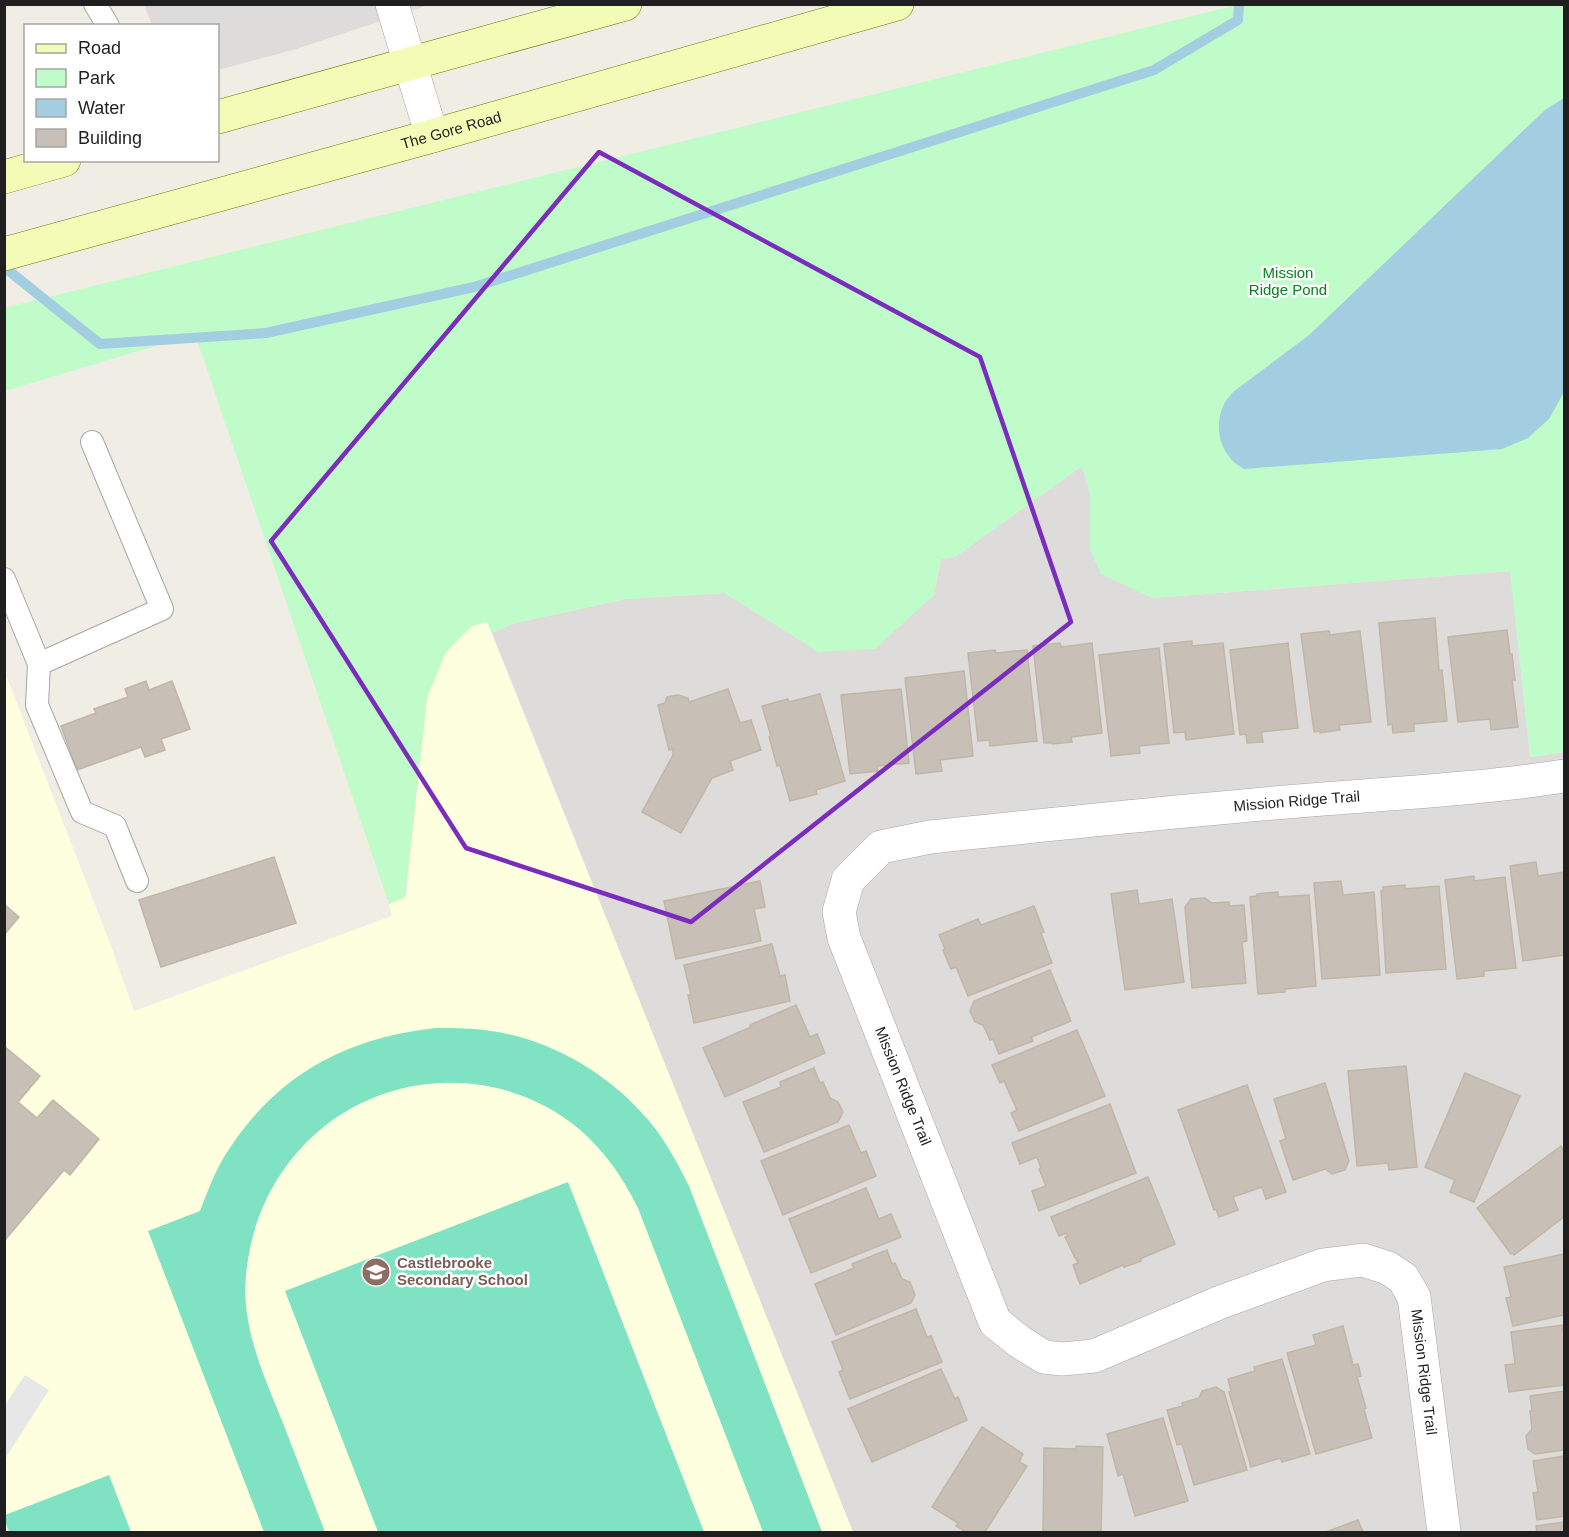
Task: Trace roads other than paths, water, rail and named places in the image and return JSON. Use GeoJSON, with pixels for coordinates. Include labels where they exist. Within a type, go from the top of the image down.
{"type":"FeatureCollection","features":[{"type":"Feature","properties":{"kind":"main road"},"geometry":{"type":"LineString","coordinates":[[219,117],[626,4]]}},
{"type":"Feature","properties":{"kind":"main road","name":"The Gore Road"},"geometry":{"type":"LineString","coordinates":[[4,254],[897,4]]}},
{"type":"Feature","properties":{"kind":"main road"},"geometry":{"type":"LineString","coordinates":[[4,177],[57,162]]}},
{"type":"Feature","properties":{"kind":"street"},"geometry":{"type":"LineString","coordinates":[[392,4],[432,136]]}},
{"type":"Feature","properties":{"kind":"street","name":"Mission Ridge Trail"},"geometry":{"type":"LineString","coordinates":[[1444,1533],[1414,1297],[1403,1278],[1388,1268],[1363,1260],[1323,1265],[1221,1302],[1094,1356],[1062,1359],[1044,1357],[995,1322],[844,938],[839,912],[848,880],[881,847],[930,837],[1310,800],[1519,783],[1564,776]]}},
{"type":"Feature","properties":{"kind":"lane"},"geometry":{"type":"LineString","coordinates":[[95,4],[107,24]]}},
{"type":"Feature","properties":{"kind":"lane"},"geometry":{"type":"LineString","coordinates":[[39,664],[162,609],[92,442]]}},
{"type":"Feature","properties":{"kind":"lane"},"geometry":{"type":"LineString","coordinates":[[4,579],[39,664],[37,705],[82,812],[115,826],[136,881]]}},
{"type":"Feature","properties":{"kind":"water"},"geometry":{"type":"Polygon","coordinates":[[[1564,98],[1564,392],[1549,419],[1528,438],[1502,449],[1244,469],[1235,463],[1227,454],[1219,434],[1221,411],[1233,392],[1308,336],[1545,110],[1564,98]]]}},
{"type":"Feature","properties":{"kind":"waterway"},"geometry":{"type":"LineString","coordinates":[[4,267],[100,344],[266,333],[474,287],[1154,70],[1238,20],[1239,4]]}},
{"type":"Feature","properties":{"kind":"place","name":"Castlebrooke Secondary School"},"geometry":{"type":"Point","coordinates":[376,1272]}},
{"type":"Feature","properties":{"kind":"park label","name":"Mission Ridge Pond"},"geometry":{"type":"Point","coordinates":[1288,282]}}]}
